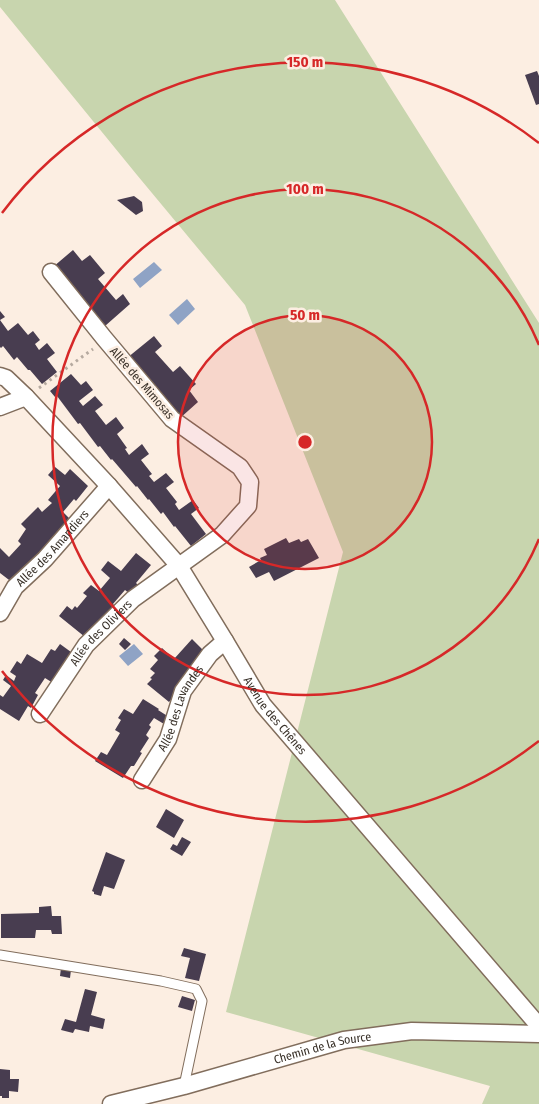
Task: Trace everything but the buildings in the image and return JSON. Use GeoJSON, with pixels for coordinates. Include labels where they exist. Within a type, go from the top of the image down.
{"type":"FeatureCollection","features":[{"type":"Feature","properties":{"kind":"street","name":"Allée des Mimosas"},"geometry":{"type":"LineString","coordinates":[[50,272],[172,419],[240,467],[250,482],[248,506],[222,535],[179,566]]}},
{"type":"Feature","properties":{"kind":"street","name":"Avenue des Chênes"},"geometry":{"type":"LineString","coordinates":[[0,376],[6,378],[26,397],[109,486],[179,566],[263,706],[539,1026]]}},
{"type":"Feature","properties":{"kind":"street"},"geometry":{"type":"LineString","coordinates":[[0,407],[26,397]]}},
{"type":"Feature","properties":{"kind":"street","name":"Allée des Amandiers"},"geometry":{"type":"LineString","coordinates":[[0,612],[16,587],[45,559],[109,486]]}},
{"type":"Feature","properties":{"kind":"street","name":"Allée des Oliviers"},"geometry":{"type":"LineString","coordinates":[[40,714],[86,645],[133,599],[179,566]]}},
{"type":"Feature","properties":{"kind":"street","name":"Allée des Lavandes"},"geometry":{"type":"LineString","coordinates":[[142,780],[168,739],[183,691],[210,654],[225,641]]}},
{"type":"Feature","properties":{"kind":"street","name":"Chemin de la Source"},"geometry":{"type":"LineString","coordinates":[[110,1104],[184,1086],[344,1040],[412,1031],[539,1034]]}},
{"type":"Feature","properties":{"kind":"lane"},"geometry":{"type":"LineString","coordinates":[[0,955],[196,988],[202,1001],[184,1086]]}},
{"type":"Feature","properties":{"kind":"path"},"geometry":{"type":"LineString","coordinates":[[26,397],[96,348],[104,338]]}},
{"type":"Feature","properties":{"kind":"green space"},"geometry":{"type":"Polygon","coordinates":[[[0,0],[335,0],[539,323],[539,1104],[482,1104],[490,1086],[226,1012],[343,552],[245,305],[0,7],[0,0]]]}},
{"type":"Feature","properties":{"kind":"water"},"geometry":{"type":"Polygon","coordinates":[[[154,262],[162,270],[140,288],[133,279],[154,262]]]}},
{"type":"Feature","properties":{"kind":"water"},"geometry":{"type":"Polygon","coordinates":[[[187,299],[195,309],[178,325],[169,315],[187,299]]]}},
{"type":"Feature","properties":{"kind":"water"},"geometry":{"type":"Polygon","coordinates":[[[134,644],[143,654],[128,666],[119,656],[134,644]]]}}]}
